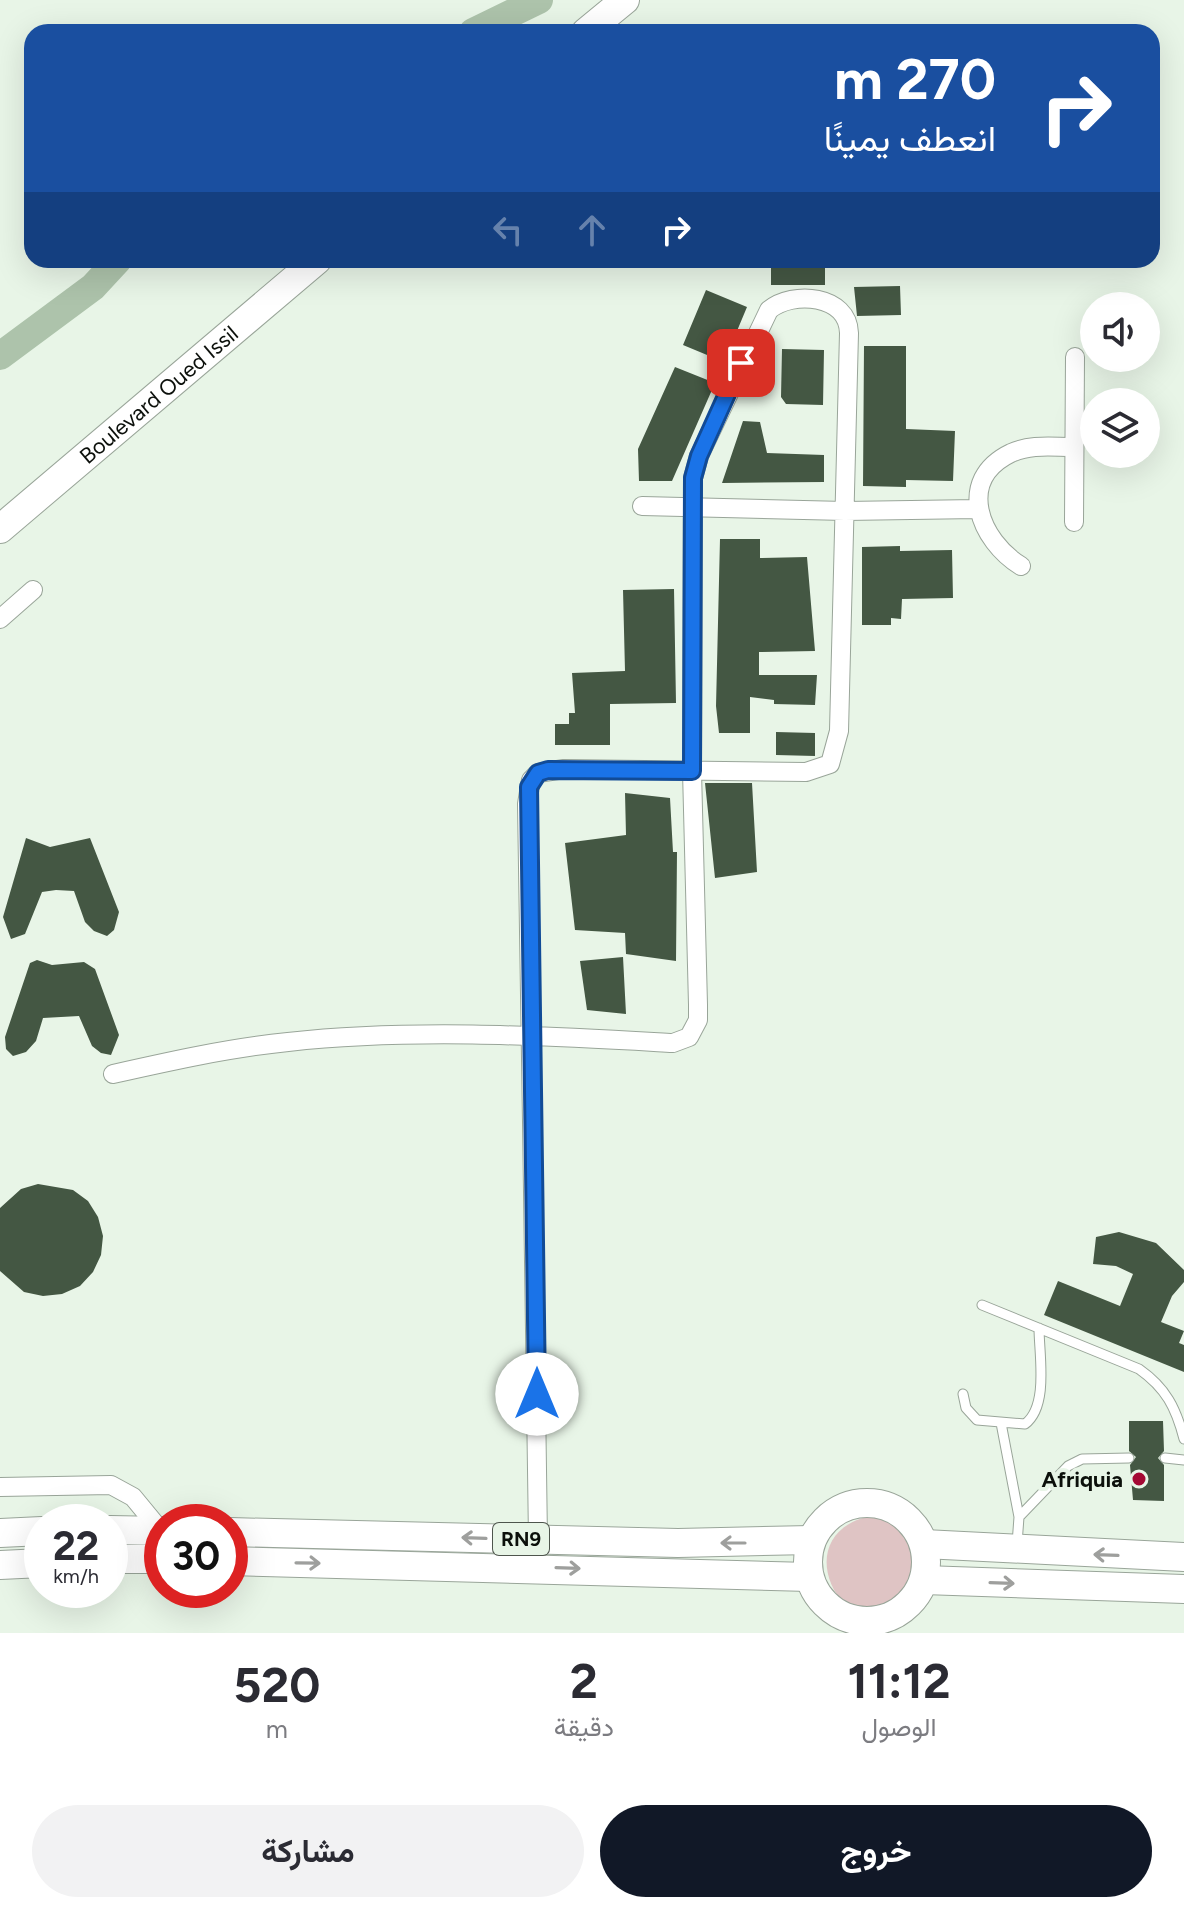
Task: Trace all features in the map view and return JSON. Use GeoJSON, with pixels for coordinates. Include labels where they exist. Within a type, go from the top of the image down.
{"type":"FeatureCollection","features":[{"type":"Feature","properties":{"kind":"main road"},"geometry":{"type":"LineString","coordinates":[[596,24],[625,0]]}},
{"type":"Feature","properties":{"kind":"main road","name":"Boulevard Oued Issil"},"geometry":{"type":"LineString","coordinates":[[0,529],[308,268]]}},
{"type":"Feature","properties":{"kind":"main road"},"geometry":{"type":"LineString","coordinates":[[877,1503],[906,1517],[924,1544],[927,1562],[924,1580],[915,1597],[902,1611],[884,1619],[866,1622],[847,1618],[830,1609],[817,1594],[809,1577],[807,1558],[811,1540],[831,1514],[845,1506],[877,1503]]}},
{"type":"Feature","properties":{"kind":"main road"},"geometry":{"type":"LineString","coordinates":[[0,1533],[24,1532]]}},
{"type":"Feature","properties":{"kind":"main road","name":"RN9"},"geometry":{"type":"LineString","coordinates":[[248,1532],[750,1543],[811,1540]]}},
{"type":"Feature","properties":{"kind":"main road"},"geometry":{"type":"LineString","coordinates":[[924,1544],[1184,1557]]}},
{"type":"Feature","properties":{"kind":"main road","name":"RN9"},"geometry":{"type":"LineString","coordinates":[[248,1561],[809,1577]]}},
{"type":"Feature","properties":{"kind":"main road"},"geometry":{"type":"LineString","coordinates":[[0,1565],[24,1564]]}},
{"type":"Feature","properties":{"kind":"main road"},"geometry":{"type":"LineString","coordinates":[[924,1580],[1184,1589]]}},
{"type":"Feature","properties":{"kind":"street"},"geometry":{"type":"LineString","coordinates":[[113,1074],[288,1042],[530,1035],[673,1043],[684,1041],[694,1031],[698,1005],[692,771],[693,478],[699,456],[761,321],[777,303],[805,299],[837,305],[849,321],[839,731],[834,758],[822,770],[806,772],[692,771],[564,769],[538,773],[531,780],[527,804],[530,1035],[538,1539]]}},
{"type":"Feature","properties":{"kind":"street"},"geometry":{"type":"LineString","coordinates":[[1074,522],[1075,357]]}},
{"type":"Feature","properties":{"kind":"street"},"geometry":{"type":"LineString","coordinates":[[1021,566],[996,546],[977,509],[987,475],[1008,455],[1036,446],[1073,447]]}},
{"type":"Feature","properties":{"kind":"street"},"geometry":{"type":"LineString","coordinates":[[642,506],[845,511],[977,509]]}},
{"type":"Feature","properties":{"kind":"street"},"geometry":{"type":"LineString","coordinates":[[0,619],[33,590]]}},
{"type":"Feature","properties":{"kind":"street"},"geometry":{"type":"LineString","coordinates":[[0,1487],[111,1485],[133,1497],[144,1510]]}},
{"type":"Feature","properties":{"kind":"lane"},"geometry":{"type":"LineString","coordinates":[[982,1305],[1115,1356],[1160,1384],[1179,1419],[1184,1439]]}},
{"type":"Feature","properties":{"kind":"lane"},"geometry":{"type":"LineString","coordinates":[[963,1394],[966,1408],[977,1420],[1025,1424],[1036,1409],[1039,1328]]}},
{"type":"Feature","properties":{"kind":"lane"},"geometry":{"type":"LineString","coordinates":[[1001,1423],[1019,1517],[1017,1551]]}},
{"type":"Feature","properties":{"kind":"lane"},"geometry":{"type":"LineString","coordinates":[[1019,1517],[1056,1476],[1082,1459],[1129,1458]]}},
{"type":"Feature","properties":{"kind":"lane"},"geometry":{"type":"LineString","coordinates":[[1165,1458],[1184,1460]]}},
{"type":"Feature","properties":{"kind":"shaded area"},"geometry":{"type":"Polygon","coordinates":[[[879,1515],[896,1524],[907,1535],[920,1568],[894,1607],[867,1611],[845,1606],[828,1576],[829,1547],[846,1526],[879,1515]]]}},
{"type":"Feature","properties":{"kind":"building"},"geometry":{"type":"Polygon","coordinates":[[[771,268],[825,268],[825,285],[771,285],[771,268]]]}},
{"type":"Feature","properties":{"kind":"building"},"geometry":{"type":"Polygon","coordinates":[[[900,286],[901,315],[857,316],[854,287],[900,286]]]}},
{"type":"Feature","properties":{"kind":"building"},"geometry":{"type":"Polygon","coordinates":[[[706,290],[747,307],[724,362],[683,345],[706,290]]]}},
{"type":"Feature","properties":{"kind":"building"},"geometry":{"type":"Polygon","coordinates":[[[864,346],[906,346],[906,429],[955,431],[953,481],[906,480],[906,487],[863,486],[864,346]]]}},
{"type":"Feature","properties":{"kind":"building"},"geometry":{"type":"Polygon","coordinates":[[[782,349],[824,350],[823,405],[786,404],[781,397],[782,349]]]}},
{"type":"Feature","properties":{"kind":"building"},"geometry":{"type":"Polygon","coordinates":[[[675,367],[715,383],[672,481],[639,481],[638,449],[675,367]]]}},
{"type":"Feature","properties":{"kind":"building"},"geometry":{"type":"Polygon","coordinates":[[[743,421],[760,422],[767,453],[824,455],[824,482],[722,483],[743,421]]]}},
{"type":"Feature","properties":{"kind":"building"},"geometry":{"type":"Polygon","coordinates":[[[720,539],[760,539],[760,558],[807,557],[815,651],[759,652],[759,675],[817,675],[815,705],[774,704],[774,700],[750,697],[750,733],[719,733],[716,706],[720,539]]]}},
{"type":"Feature","properties":{"kind":"building"},"geometry":{"type":"Polygon","coordinates":[[[900,546],[900,551],[952,550],[953,598],[902,599],[901,619],[891,618],[891,625],[862,625],[862,547],[900,546]]]}},
{"type":"Feature","properties":{"kind":"building"},"geometry":{"type":"Polygon","coordinates":[[[674,589],[676,703],[610,704],[610,745],[555,745],[555,724],[569,724],[569,713],[575,713],[572,673],[625,671],[623,590],[674,589]]]}},
{"type":"Feature","properties":{"kind":"building"},"geometry":{"type":"Polygon","coordinates":[[[776,732],[815,733],[815,756],[776,755],[776,732]]]}},
{"type":"Feature","properties":{"kind":"building"},"geometry":{"type":"Polygon","coordinates":[[[705,783],[752,783],[757,872],[715,878],[705,783]]]}},
{"type":"Feature","properties":{"kind":"building"},"geometry":{"type":"Polygon","coordinates":[[[625,793],[670,798],[673,852],[677,852],[676,961],[626,954],[625,933],[575,930],[565,843],[626,835],[625,793]]]}},
{"type":"Feature","properties":{"kind":"building"},"geometry":{"type":"Polygon","coordinates":[[[26,838],[50,847],[90,838],[119,912],[114,930],[107,936],[94,931],[85,922],[74,891],[56,890],[42,892],[25,934],[11,939],[3,917],[26,838]]]}},
{"type":"Feature","properties":{"kind":"building"},"geometry":{"type":"Polygon","coordinates":[[[623,957],[626,1014],[587,1010],[580,961],[623,957]]]}},
{"type":"Feature","properties":{"kind":"building"},"geometry":{"type":"Polygon","coordinates":[[[37,960],[52,965],[84,962],[95,969],[119,1035],[111,1055],[101,1053],[92,1046],[79,1016],[43,1018],[36,1041],[26,1052],[13,1056],[6,1049],[5,1037],[30,963],[37,960]]]}},
{"type":"Feature","properties":{"kind":"building"},"geometry":{"type":"Polygon","coordinates":[[[38,1184],[73,1190],[88,1201],[98,1217],[103,1236],[101,1255],[93,1272],[80,1286],[62,1294],[43,1296],[24,1292],[0,1271],[0,1208],[21,1189],[38,1184]]]}},
{"type":"Feature","properties":{"kind":"building"},"geometry":{"type":"Polygon","coordinates":[[[1119,1232],[1156,1243],[1184,1270],[1184,1282],[1172,1296],[1161,1322],[1184,1331],[1179,1343],[1184,1345],[1184,1372],[1044,1315],[1058,1281],[1120,1306],[1133,1274],[1116,1266],[1093,1264],[1096,1237],[1119,1232]]]}},
{"type":"Feature","properties":{"kind":"building"},"geometry":{"type":"Polygon","coordinates":[[[1129,1421],[1163,1421],[1164,1451],[1158,1458],[1164,1465],[1164,1501],[1133,1500],[1130,1465],[1136,1457],[1129,1451],[1129,1421]]]}},
{"type":"Feature","properties":{"kind":"waterway"},"geometry":{"type":"LineString","coordinates":[[490,24],[539,0]]}},
{"type":"Feature","properties":{"kind":"waterway"},"geometry":{"type":"LineString","coordinates":[[0,356],[93,287],[111,268]]}},
{"type":"Feature","properties":{"kind":"place","name":"Afriquia"},"geometry":{"type":"Point","coordinates":[1139,1479]}},
{"type":"Feature","properties":{"kind":"route"},"geometry":{"type":"LineString","coordinates":[[537,1394],[529,787],[538,773],[548,770],[692,771],[693,478],[699,456],[741,363]]}}]}
